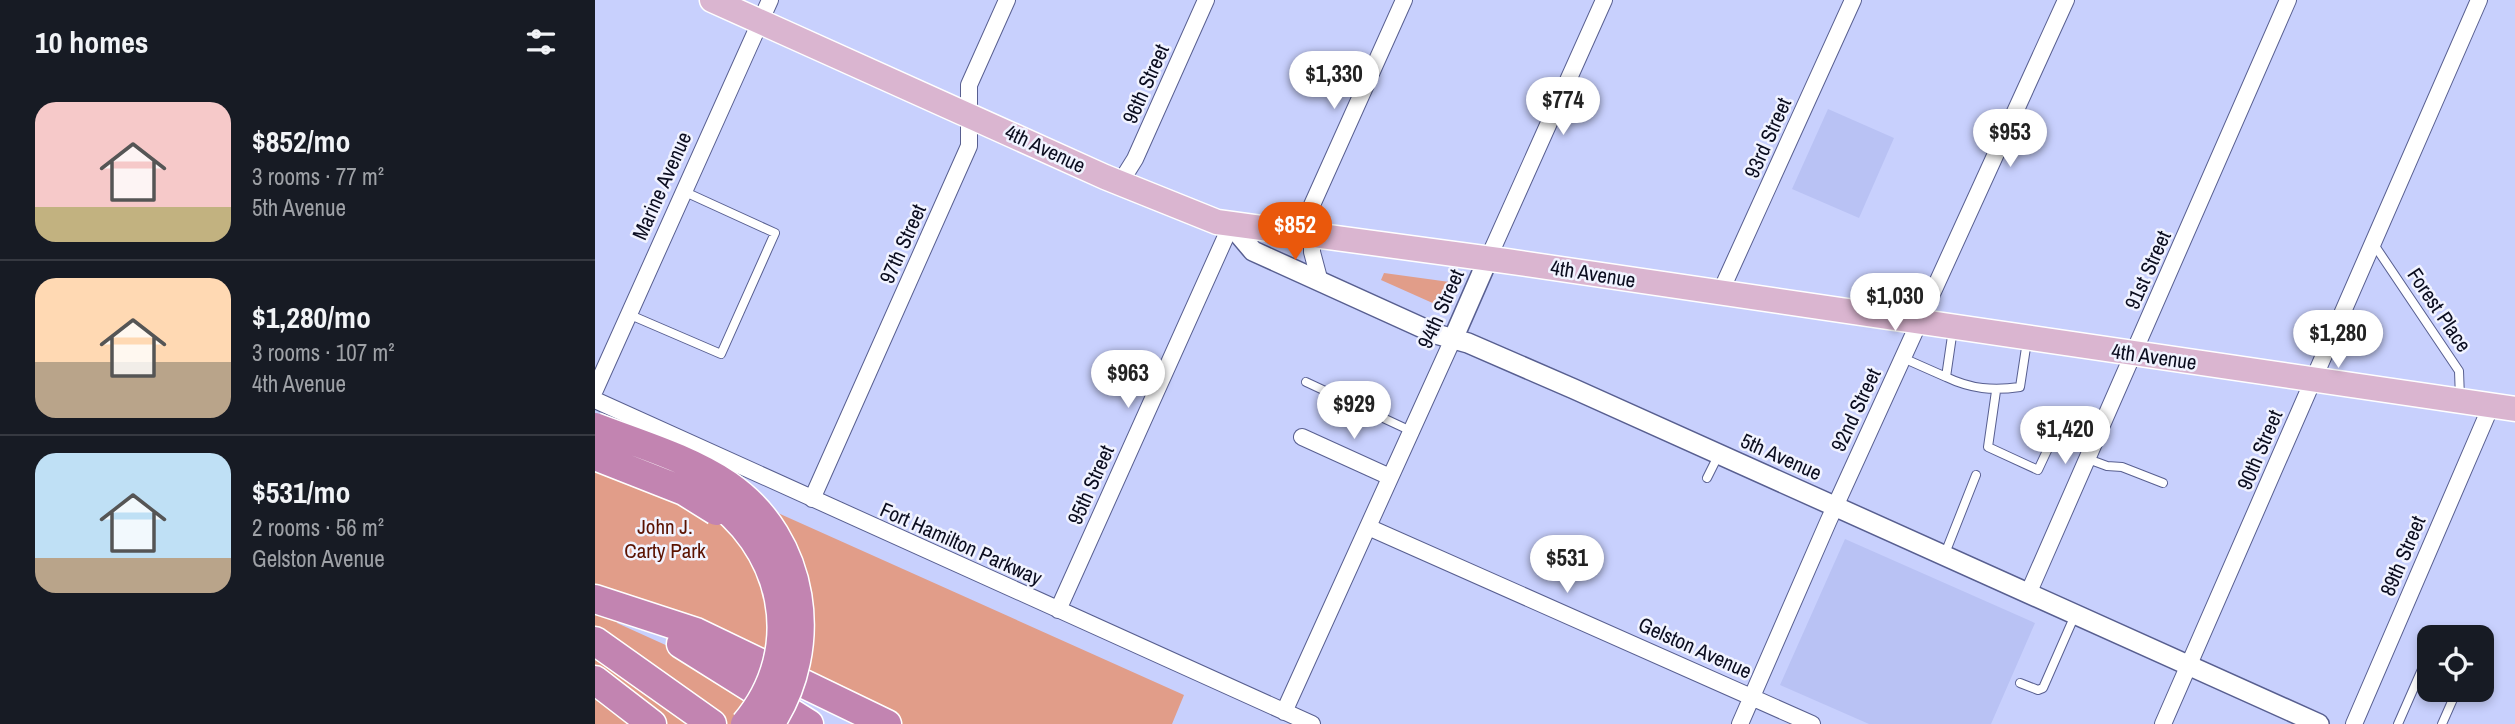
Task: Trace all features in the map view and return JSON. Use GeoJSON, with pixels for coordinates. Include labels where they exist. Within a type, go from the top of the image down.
{"type":"FeatureCollection","features":[{"type":"Feature","properties":{"kind":"highway"},"geometry":{"type":"LineString","coordinates":[[595,427],[693,466],[718,479],[750,503],[776,538],[795,581],[801,632],[798,657],[790,685],[770,724]]}},
{"type":"Feature","properties":{"kind":"highway"},"geometry":{"type":"LineString","coordinates":[[595,434],[692,474],[716,487],[745,510],[770,542],[787,584],[793,611],[793,634],[782,684],[760,724]]}},
{"type":"Feature","properties":{"kind":"highway"},"geometry":{"type":"LineString","coordinates":[[595,446],[710,497],[739,520],[760,547],[773,575],[778,594],[781,644],[770,683],[761,702],[745,724]]}},
{"type":"Feature","properties":{"kind":"highway"},"geometry":{"type":"LineString","coordinates":[[595,456],[684,491],[712,508],[733,524],[761,566],[774,615],[773,645],[763,680],[734,724]]}},
{"type":"Feature","properties":{"kind":"highway"},"geometry":{"type":"LineString","coordinates":[[595,600],[688,647],[809,724]]}},
{"type":"Feature","properties":{"kind":"highway"},"geometry":{"type":"LineString","coordinates":[[595,600],[696,632],[887,724]]}},
{"type":"Feature","properties":{"kind":"highway"},"geometry":{"type":"LineString","coordinates":[[595,641],[712,724]]}},
{"type":"Feature","properties":{"kind":"highway"},"geometry":{"type":"LineString","coordinates":[[595,680],[652,724]]}},
{"type":"Feature","properties":{"kind":"highway"},"geometry":{"type":"LineString","coordinates":[[674,695],[723,724]]}},
{"type":"Feature","properties":{"kind":"main road","name":"4th Avenue"},"geometry":{"type":"LineString","coordinates":[[712,0],[766,11],[969,115],[1120,183],[1217,222],[2503,407]]}},
{"type":"Feature","properties":{"kind":"street","name":"97th Street"},"geometry":{"type":"LineString","coordinates":[[812,499],[969,146],[969,85],[1007,0]]}},
{"type":"Feature","properties":{"kind":"street","name":"96th Street"},"geometry":{"type":"LineString","coordinates":[[1120,183],[1135,159],[1206,0]]}},
{"type":"Feature","properties":{"kind":"street"},"geometry":{"type":"LineString","coordinates":[[1320,282],[1312,251],[1313,205],[1405,0]]}},
{"type":"Feature","properties":{"kind":"street","name":"94th Street"},"geometry":{"type":"LineString","coordinates":[[1284,712],[1604,0]]}},
{"type":"Feature","properties":{"kind":"street","name":"93rd Street"},"geometry":{"type":"LineString","coordinates":[[1720,293],[1853,0]]}},
{"type":"Feature","properties":{"kind":"street","name":"92nd Street"},"geometry":{"type":"LineString","coordinates":[[1740,724],[1835,507],[2066,0]]}},
{"type":"Feature","properties":{"kind":"street","name":"91st Street"},"geometry":{"type":"LineString","coordinates":[[2028,594],[2288,0]]}},
{"type":"Feature","properties":{"kind":"street","name":"90th Street"},"geometry":{"type":"LineString","coordinates":[[2163,724],[2479,0]]}},
{"type":"Feature","properties":{"kind":"street","name":"Marine Avenue"},"geometry":{"type":"LineString","coordinates":[[595,390],[766,11]]}},
{"type":"Feature","properties":{"kind":"street","name":"5th Avenue"},"geometry":{"type":"LineString","coordinates":[[1231,225],[1253,251],[1320,282],[1436,334],[1480,348],[2189,666],[2284,713],[2319,724]]}},
{"type":"Feature","properties":{"kind":"street","name":"95th Street"},"geometry":{"type":"LineString","coordinates":[[1058,610],[1231,225]]}},
{"type":"Feature","properties":{"kind":"street","name":"Fort Hamilton Parkway"},"geometry":{"type":"LineString","coordinates":[[595,400],[1312,724]]}},
{"type":"Feature","properties":{"kind":"street","name":"89th Street"},"geometry":{"type":"LineString","coordinates":[[2354,724],[2503,407]]}},
{"type":"Feature","properties":{"kind":"street"},"geometry":{"type":"LineString","coordinates":[[1302,437],[1390,477]]}},
{"type":"Feature","properties":{"kind":"street","name":"Gelston Avenue"},"geometry":{"type":"LineString","coordinates":[[1367,527],[1812,724]]}},
{"type":"Feature","properties":{"kind":"lane"},"geometry":{"type":"LineString","coordinates":[[628,314],[720,354],[775,233],[683,191]]}},
{"type":"Feature","properties":{"kind":"lane","name":"Forest Place"},"geometry":{"type":"LineString","coordinates":[[2373,243],[2459,371],[2460,401]]}},
{"type":"Feature","properties":{"kind":"lane"},"geometry":{"type":"LineString","coordinates":[[1946,377],[1953,327]]}},
{"type":"Feature","properties":{"kind":"lane"},"geometry":{"type":"LineString","coordinates":[[1903,358],[1965,386],[1996,391],[2020,387],[2027,338]]}},
{"type":"Feature","properties":{"kind":"lane"},"geometry":{"type":"LineString","coordinates":[[1306,382],[1411,432]]}},
{"type":"Feature","properties":{"kind":"lane"},"geometry":{"type":"LineString","coordinates":[[1996,391],[1988,447],[2038,470],[2052,440]]}},
{"type":"Feature","properties":{"kind":"lane"},"geometry":{"type":"LineString","coordinates":[[1707,478],[1718,454]]}},
{"type":"Feature","properties":{"kind":"lane"},"geometry":{"type":"LineString","coordinates":[[2088,459],[2107,466],[2122,467],[2164,483]]}},
{"type":"Feature","properties":{"kind":"lane"},"geometry":{"type":"LineString","coordinates":[[1944,556],[1976,475]]}},
{"type":"Feature","properties":{"kind":"lane"},"geometry":{"type":"LineString","coordinates":[[2019,683],[2038,690],[2043,688],[2075,615]]}},
{"type":"Feature","properties":{"kind":"lane"},"geometry":{"type":"LineString","coordinates":[[2398,724],[2417,681]]}},
{"type":"Feature","properties":{"kind":"lane"},"geometry":{"type":"LineString","coordinates":[[2442,724],[2452,702]]}},
{"type":"Feature","properties":{"kind":"shaded area"},"geometry":{"type":"Polygon","coordinates":[[[1828,109],[1894,138],[1859,218],[1792,189],[1828,109]]]}},
{"type":"Feature","properties":{"kind":"shaded area"},"geometry":{"type":"Polygon","coordinates":[[[1845,539],[2035,623],[1991,724],[1869,724],[1780,685],[1845,539]]]}},
{"type":"Feature","properties":{"kind":"green space"},"geometry":{"type":"Polygon","coordinates":[[[1384,273],[1457,283],[1446,309],[1381,280],[1384,273]]]}},
{"type":"Feature","properties":{"kind":"green space","name":"John J. Carty Park"},"geometry":{"type":"Polygon","coordinates":[[[595,431],[1184,695],[1172,724],[901,724],[634,602],[617,623],[670,647],[794,724],[595,724],[595,431]]]}}]}
